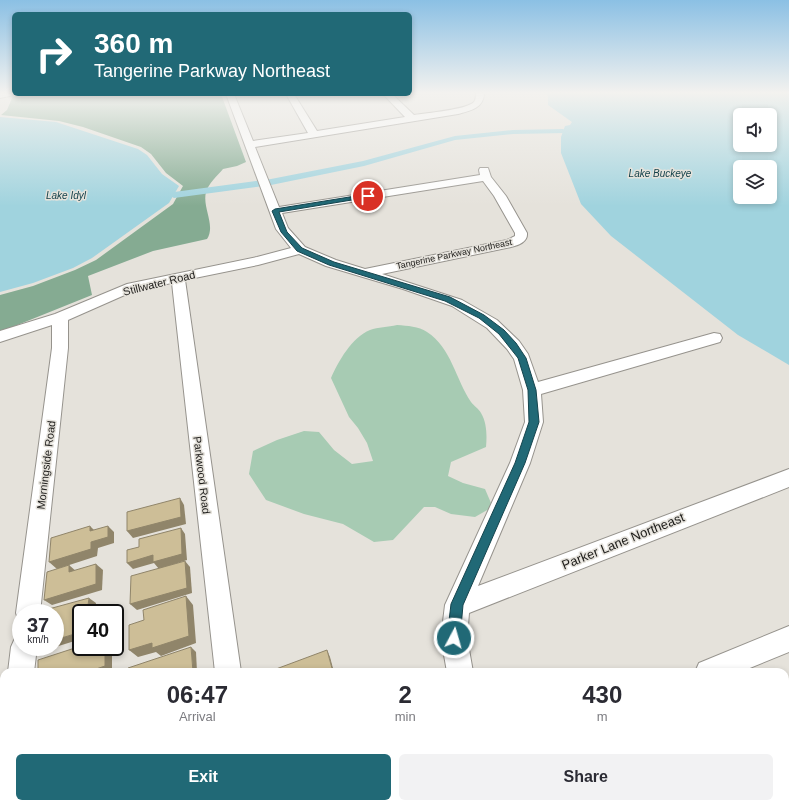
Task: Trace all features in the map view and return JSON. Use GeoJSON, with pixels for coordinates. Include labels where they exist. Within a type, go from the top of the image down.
{"type":"FeatureCollection","features":[{"type":"Feature","properties":{"kind":"street"},"geometry":{"type":"LineString","coordinates":[[244,131],[284,232],[300,250],[331,264],[448,299],[482,316],[501,332],[522,358],[532,390],[534,422],[520,463],[457,604],[454,638],[459,668]]}},
{"type":"Feature","properties":{"kind":"street"},"geometry":{"type":"LineString","coordinates":[[311,131],[314,135]]}},
{"type":"Feature","properties":{"kind":"street"},"geometry":{"type":"LineString","coordinates":[[249,145],[340,131]]}},
{"type":"Feature","properties":{"kind":"street","name":"Tangerine Parkway Northeast"},"geometry":{"type":"LineString","coordinates":[[275,211],[485,174],[521,233],[521,238],[511,243],[364,273]]}},
{"type":"Feature","properties":{"kind":"street","name":"Stillwater Road"},"geometry":{"type":"LineString","coordinates":[[0,337],[60,317],[132,287],[258,261],[300,250]]}},
{"type":"Feature","properties":{"kind":"street","name":"Parkwood Road"},"geometry":{"type":"LineString","coordinates":[[178,277],[227,668]]}},
{"type":"Feature","properties":{"kind":"street","name":"Morningside Road"},"geometry":{"type":"LineString","coordinates":[[29,604],[60,348],[60,317]]}},
{"type":"Feature","properties":{"kind":"street"},"geometry":{"type":"LineString","coordinates":[[532,390],[714,338]]}},
{"type":"Feature","properties":{"kind":"street","name":"Parker Lane Northeast"},"geometry":{"type":"LineString","coordinates":[[457,604],[514,584],[713,505],[789,478]]}},
{"type":"Feature","properties":{"kind":"street"},"geometry":{"type":"LineString","coordinates":[[718,668],[789,639]]}},
{"type":"Feature","properties":{"kind":"street"},"geometry":{"type":"LineString","coordinates":[[21,668],[23,656]]}},
{"type":"Feature","properties":{"kind":"green space"},"geometry":{"type":"Polygon","coordinates":[[[94,131],[234,131],[246,162],[237,166],[223,169],[207,189],[205,198],[210,228],[207,239],[153,251],[88,276],[92,295],[0,332],[0,295],[33,286],[75,270],[96,260],[173,204],[183,186],[166,173],[151,154],[141,147],[94,131]]]}},
{"type":"Feature","properties":{"kind":"green space"},"geometry":{"type":"Polygon","coordinates":[[[397,325],[420,329],[435,338],[448,355],[471,402],[479,410],[483,417],[486,430],[486,447],[451,462],[448,476],[463,483],[485,489],[491,503],[489,509],[475,517],[451,514],[435,507],[424,507],[393,540],[374,542],[343,524],[304,514],[266,500],[249,474],[253,451],[277,440],[304,431],[319,432],[334,450],[352,464],[373,461],[367,443],[349,417],[331,378],[346,351],[363,333],[376,328],[397,325]]]}},
{"type":"Feature","properties":{"kind":"water","name":"Lake Idyl"},"geometry":{"type":"Polygon","coordinates":[[[0,131],[82,131],[138,149],[147,155],[162,174],[179,186],[169,203],[92,258],[73,268],[33,283],[0,292],[0,131]]]}},
{"type":"Feature","properties":{"kind":"water","name":"Lake Buckeye"},"geometry":{"type":"Polygon","coordinates":[[[563,131],[733,131],[733,152],[777,152],[777,131],[789,131],[789,365],[738,335],[611,236],[581,204],[561,153],[561,137],[563,131]]]}},
{"type":"Feature","properties":{"kind":"building"},"geometry":{"type":"Polygon","coordinates":[[[180,498],[181,517],[127,531],[127,512],[180,498]]]}},
{"type":"Feature","properties":{"kind":"building"},"geometry":{"type":"Polygon","coordinates":[[[90,526],[90,531],[108,526],[108,537],[91,542],[91,549],[49,562],[51,538],[90,526]]]}},
{"type":"Feature","properties":{"kind":"building"},"geometry":{"type":"Polygon","coordinates":[[[181,528],[182,554],[153,562],[153,555],[127,563],[127,550],[139,547],[139,539],[181,528]]]}},
{"type":"Feature","properties":{"kind":"building"},"geometry":{"type":"Polygon","coordinates":[[[185,561],[187,588],[130,604],[131,576],[185,561]]]}},
{"type":"Feature","properties":{"kind":"building"},"geometry":{"type":"Polygon","coordinates":[[[96,564],[96,584],[44,600],[47,572],[69,565],[69,572],[96,564]]]}},
{"type":"Feature","properties":{"kind":"building"},"geometry":{"type":"Polygon","coordinates":[[[186,596],[189,636],[152,648],[152,643],[129,650],[129,625],[144,620],[143,610],[186,596]]]}},
{"type":"Feature","properties":{"kind":"building"},"geometry":{"type":"Polygon","coordinates":[[[89,598],[88,604],[72,604],[72,635],[64,637],[64,605],[89,598]]]}},
{"type":"Feature","properties":{"kind":"building"},"geometry":{"type":"Polygon","coordinates":[[[191,647],[193,668],[128,668],[191,647]]]}},
{"type":"Feature","properties":{"kind":"building"},"geometry":{"type":"Polygon","coordinates":[[[72,649],[72,656],[105,656],[105,666],[99,668],[38,668],[38,660],[50,656],[64,656],[64,652],[72,649]]]}},
{"type":"Feature","properties":{"kind":"building"},"geometry":{"type":"Polygon","coordinates":[[[327,650],[332,668],[279,668],[327,650]]]}},
{"type":"Feature","properties":{"kind":"waterway"},"geometry":{"type":"LineString","coordinates":[[174,195],[271,182],[364,163],[455,138],[513,132],[563,131]]}},
{"type":"Feature","properties":{"kind":"route"},"geometry":{"type":"LineString","coordinates":[[368,196],[275,211],[282,229],[300,250],[331,264],[448,299],[482,316],[501,332],[522,358],[532,390],[534,422],[520,463],[457,604],[454,638]]}}]}
